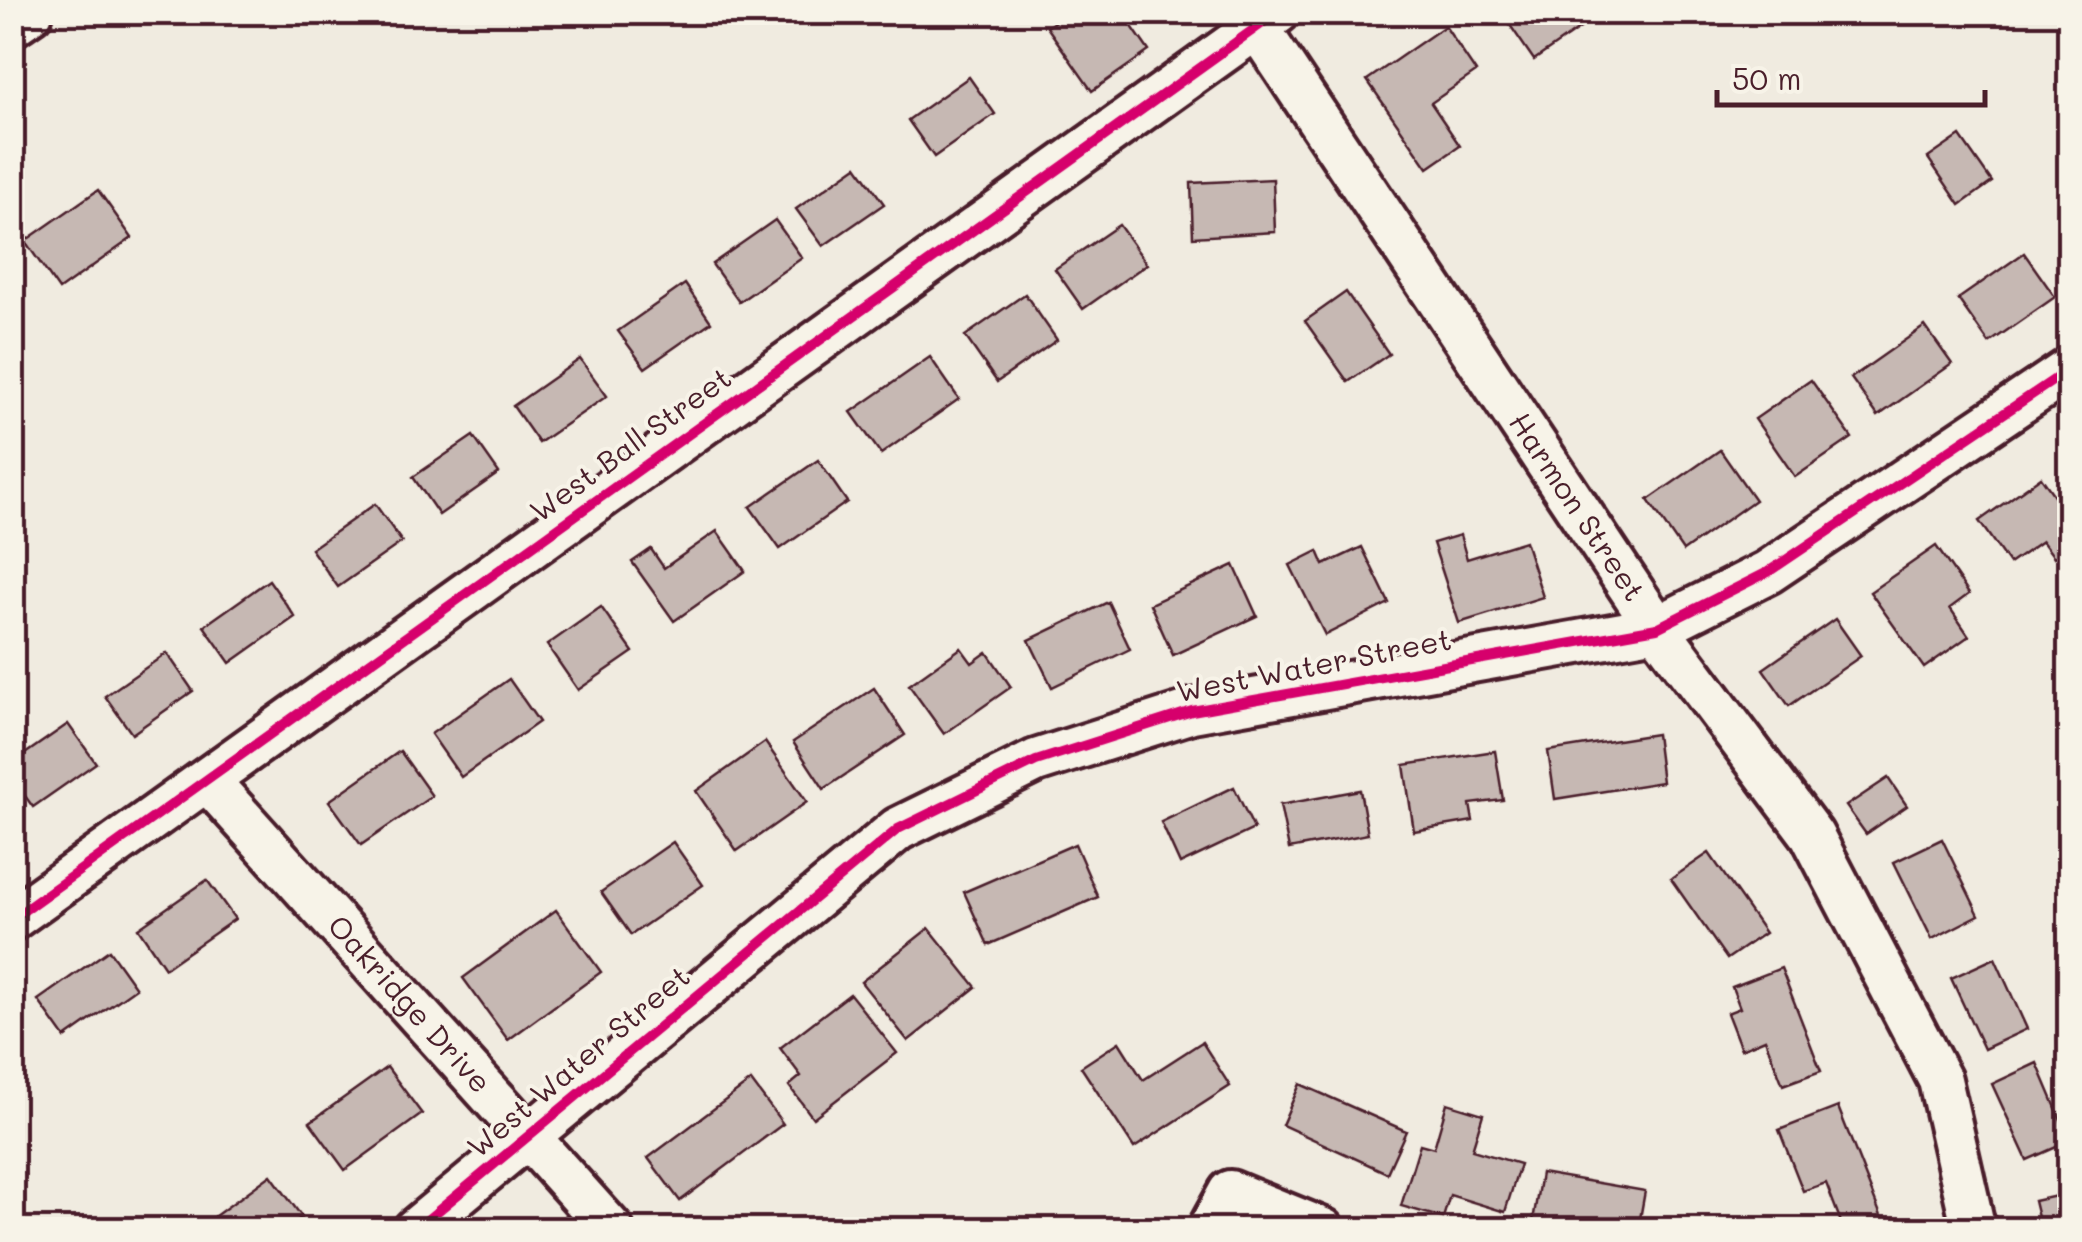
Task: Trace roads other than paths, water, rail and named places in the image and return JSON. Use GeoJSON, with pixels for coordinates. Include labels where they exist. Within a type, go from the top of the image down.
{"type":"FeatureCollection","features":[{"type":"Feature","properties":{"kind":"street"},"geometry":{"type":"LineString","coordinates":[[12,26],[30,12]]}},
{"type":"Feature","properties":{"kind":"street","name":"Harmon Street"},"geometry":{"type":"LineString","coordinates":[[1261,17],[1657,628],[1812,836],[1940,1080],[1974,1230]]}},
{"type":"Feature","properties":{"kind":"street","name":"West Ball Street"},"geometry":{"type":"LineString","coordinates":[[12,919],[1261,17]]}},
{"type":"Feature","properties":{"kind":"street","name":"West Water Street"},"geometry":{"type":"LineString","coordinates":[[415,1230],[898,829],[1036,761],[1192,711],[1657,628],[1768,572],[2070,369]]}},
{"type":"Feature","properties":{"kind":"street","name":"Oakridge Drive"},"geometry":{"type":"LineString","coordinates":[[206,780],[612,1230]]}},
{"type":"Feature","properties":{"kind":"street"},"geometry":{"type":"LineString","coordinates":[[1210,1230],[1230,1192],[1322,1230]]}}]}
